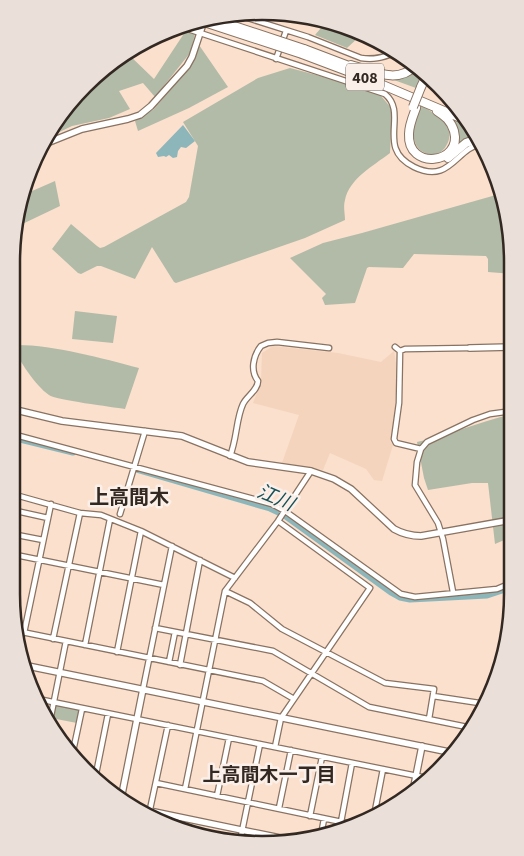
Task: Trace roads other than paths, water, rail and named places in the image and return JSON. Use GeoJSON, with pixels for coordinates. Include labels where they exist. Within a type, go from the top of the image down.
{"type":"FeatureCollection","features":[{"type":"Feature","properties":{"kind":"highway","name":"408"},"geometry":{"type":"LineString","coordinates":[[225,23],[303,51],[454,115]]}},
{"type":"Feature","properties":{"kind":"highway","name":"408"},"geometry":{"type":"LineString","coordinates":[[202,28],[303,51],[337,61],[448,107]]}},
{"type":"Feature","properties":{"kind":"highway"},"geometry":{"type":"LineString","coordinates":[[337,61],[390,76],[403,75],[409,70]]}},
{"type":"Feature","properties":{"kind":"highway"},"geometry":{"type":"LineString","coordinates":[[424,82],[406,125],[405,142],[410,152],[420,160],[431,164],[442,162],[466,143],[472,141]]}},
{"type":"Feature","properties":{"kind":"highway"},"geometry":{"type":"LineString","coordinates":[[414,107],[409,132],[411,146],[417,154],[426,158],[432,160],[442,157],[453,146],[455,134],[444,115],[426,102]]}},
{"type":"Feature","properties":{"kind":"street"},"geometry":{"type":"LineString","coordinates":[[256,20],[361,58],[383,58],[388,56]]}},
{"type":"Feature","properties":{"kind":"street"},"geometry":{"type":"LineString","coordinates":[[52,141],[82,129],[128,120],[140,115],[151,106],[187,66],[202,28],[276,58],[385,94],[391,99],[395,111],[394,145],[399,155],[408,164],[421,170],[438,171],[452,165],[468,150],[475,147]]}},
{"type":"Feature","properties":{"kind":"street"},"geometry":{"type":"LineString","coordinates":[[276,58],[286,31]]}},
{"type":"Feature","properties":{"kind":"street"},"geometry":{"type":"LineString","coordinates":[[230,456],[235,443],[242,407],[258,385],[253,372],[255,358],[260,346],[277,342],[329,348]]}},
{"type":"Feature","properties":{"kind":"street"},"geometry":{"type":"LineString","coordinates":[[395,347],[400,351]]}},
{"type":"Feature","properties":{"kind":"street"},"geometry":{"type":"LineString","coordinates":[[400,351],[405,349],[504,347]]}},
{"type":"Feature","properties":{"kind":"street"},"geometry":{"type":"LineString","coordinates":[[400,351],[399,403],[394,440],[396,443],[421,449]]}},
{"type":"Feature","properties":{"kind":"street"},"geometry":{"type":"LineString","coordinates":[[20,411],[62,421],[182,436],[230,456],[261,464],[311,471],[334,479],[351,489],[394,529],[402,533],[421,536],[504,521]]}},
{"type":"Feature","properties":{"kind":"street"},"geometry":{"type":"LineString","coordinates":[[453,592],[438,523],[415,485],[417,462],[421,449],[427,442],[473,420],[490,414],[504,412]]}},
{"type":"Feature","properties":{"kind":"street"},"geometry":{"type":"LineString","coordinates":[[120,514],[145,431]]}},
{"type":"Feature","properties":{"kind":"street"},"geometry":{"type":"LineString","coordinates":[[20,436],[272,504],[285,511],[401,594],[416,597],[497,589],[504,586]]}},
{"type":"Feature","properties":{"kind":"street"},"geometry":{"type":"LineString","coordinates":[[185,789],[225,591],[278,521],[311,471]]}},
{"type":"Feature","properties":{"kind":"street"},"geometry":{"type":"LineString","coordinates":[[20,496],[80,513],[101,516],[142,531],[235,578]]}},
{"type":"Feature","properties":{"kind":"street"},"geometry":{"type":"LineString","coordinates":[[51,504],[24,633],[262,681],[294,699]]}},
{"type":"Feature","properties":{"kind":"street"},"geometry":{"type":"LineString","coordinates":[[20,512],[48,518]]}},
{"type":"Feature","properties":{"kind":"street"},"geometry":{"type":"LineString","coordinates":[[53,639],[80,513]]}},
{"type":"Feature","properties":{"kind":"street"},"geometry":{"type":"LineString","coordinates":[[85,645],[110,519]]}},
{"type":"Feature","properties":{"kind":"street"},"geometry":{"type":"LineString","coordinates":[[275,747],[281,718],[370,588],[278,521]]}},
{"type":"Feature","properties":{"kind":"street"},"geometry":{"type":"LineString","coordinates":[[117,652],[142,531]]}},
{"type":"Feature","properties":{"kind":"street"},"geometry":{"type":"LineString","coordinates":[[20,536],[43,540]]}},
{"type":"Feature","properties":{"kind":"street"},"geometry":{"type":"LineString","coordinates":[[123,791],[172,546]]}},
{"type":"Feature","properties":{"kind":"street"},"geometry":{"type":"LineString","coordinates":[[20,555],[164,584]]}},
{"type":"Feature","properties":{"kind":"street"},"geometry":{"type":"LineString","coordinates":[[180,665],[200,560]]}},
{"type":"Feature","properties":{"kind":"street"},"geometry":{"type":"LineString","coordinates":[[225,591],[250,602],[282,629],[385,683],[434,689],[429,719]]}},
{"type":"Feature","properties":{"kind":"street"},"geometry":{"type":"LineString","coordinates":[[156,628],[273,651],[369,707],[464,726]]}},
{"type":"Feature","properties":{"kind":"street"},"geometry":{"type":"LineString","coordinates":[[169,662],[175,632]]}},
{"type":"Feature","properties":{"kind":"street"},"geometry":{"type":"LineString","coordinates":[[51,713],[66,641]]}},
{"type":"Feature","properties":{"kind":"street"},"geometry":{"type":"LineString","coordinates":[[31,667],[446,751]]}},
{"type":"Feature","properties":{"kind":"street"},"geometry":{"type":"LineString","coordinates":[[433,696],[478,703]]}},
{"type":"Feature","properties":{"kind":"street"},"geometry":{"type":"LineString","coordinates":[[45,700],[421,777]]}},
{"type":"Feature","properties":{"kind":"street"},"geometry":{"type":"LineString","coordinates":[[74,746],[82,708]]}},
{"type":"Feature","properties":{"kind":"street"},"geometry":{"type":"LineString","coordinates":[[97,771],[108,714]]}},
{"type":"Feature","properties":{"kind":"street"},"geometry":{"type":"LineString","coordinates":[[151,809],[168,725]]}},
{"type":"Feature","properties":{"kind":"street"},"geometry":{"type":"LineString","coordinates":[[217,796],[229,738]]}},
{"type":"Feature","properties":{"kind":"street"},"geometry":{"type":"LineString","coordinates":[[242,835],[260,744]]}},
{"type":"Feature","properties":{"kind":"street"},"geometry":{"type":"LineString","coordinates":[[415,781],[422,746]]}},
{"type":"Feature","properties":{"kind":"street"},"geometry":{"type":"LineString","coordinates":[[279,808],[291,750]]}},
{"type":"Feature","properties":{"kind":"street"},"geometry":{"type":"LineString","coordinates":[[310,816],[322,757]]}},
{"type":"Feature","properties":{"kind":"street"},"geometry":{"type":"LineString","coordinates":[[156,783],[341,822],[352,763]]}},
{"type":"Feature","properties":{"kind":"street"},"geometry":{"type":"LineString","coordinates":[[376,808],[383,769]]}},
{"type":"Feature","properties":{"kind":"street"},"geometry":{"type":"LineString","coordinates":[[164,816],[269,836]]}},
{"type":"Feature","properties":{"kind":"street"},"geometry":{"type":"LineString","coordinates":[[322,829],[324,819]]}},
{"type":"Feature","properties":{"kind":"water"},"geometry":{"type":"Polygon","coordinates":[[[183,125],[195,141],[186,148],[181,147],[177,157],[173,158],[169,155],[158,157],[156,153],[183,125]]]}},
{"type":"Feature","properties":{"kind":"waterway","name":"江川"},"geometry":{"type":"LineString","coordinates":[[20,439],[73,452]]}},
{"type":"Feature","properties":{"kind":"waterway","name":"江川"},"geometry":{"type":"LineString","coordinates":[[136,469],[270,508],[283,514],[400,597],[410,599],[487,595],[504,589]]}},
{"type":"Feature","properties":{"kind":"district","name":"上高間木"},"geometry":{"type":"Point","coordinates":[129,497]}},
{"type":"Feature","properties":{"kind":"district","name":"上高間木一丁目"},"geometry":{"type":"Point","coordinates":[269,774]}}]}
